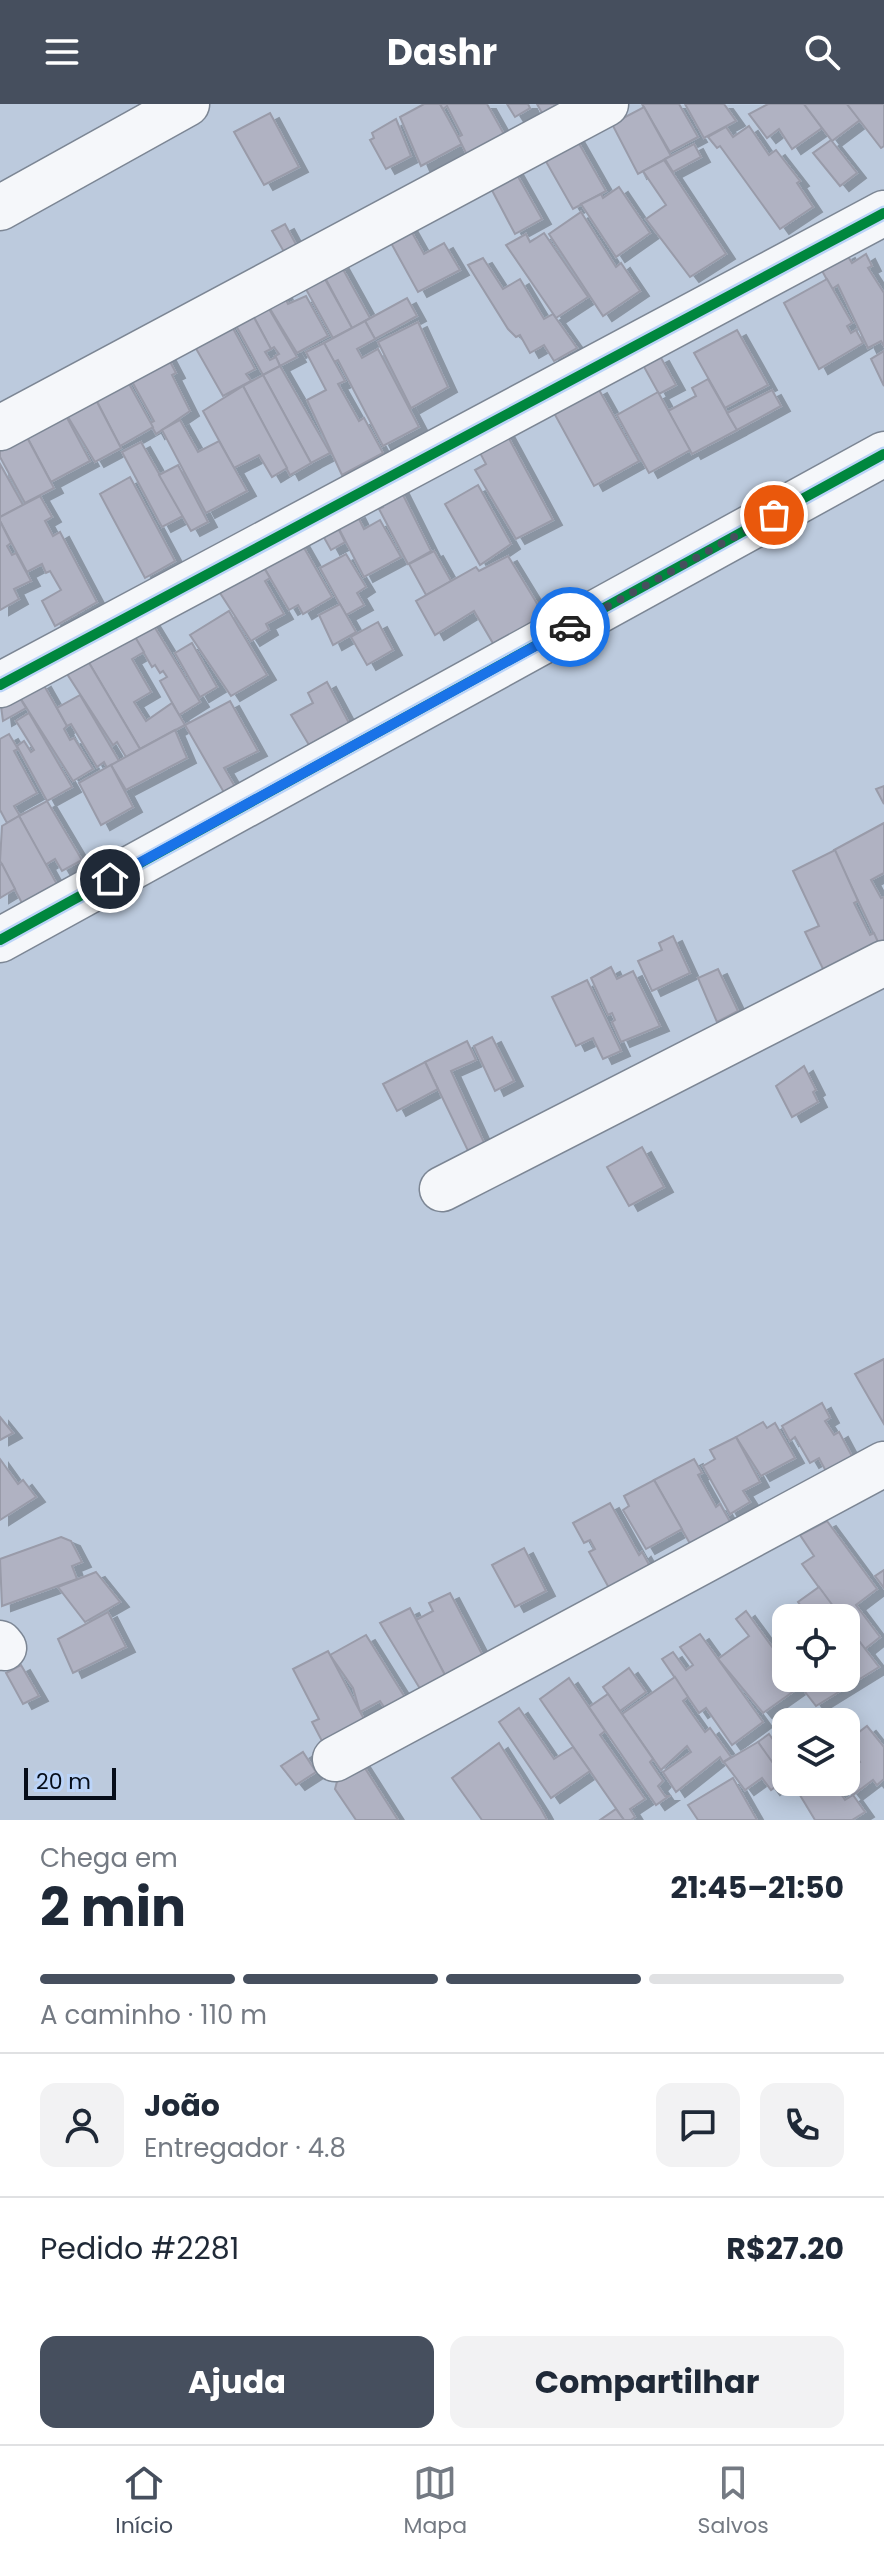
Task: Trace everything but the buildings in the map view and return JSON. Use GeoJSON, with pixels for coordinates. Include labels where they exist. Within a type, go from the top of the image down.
{"type":"FeatureCollection","features":[{"type":"Feature","properties":{"kind":"street"},"geometry":{"type":"LineString","coordinates":[[0,208],[187,104]]}},
{"type":"Feature","properties":{"kind":"street"},"geometry":{"type":"LineString","coordinates":[[0,428],[606,104]]}},
{"type":"Feature","properties":{"kind":"street"},"geometry":{"type":"LineString","coordinates":[[0,685],[884,213]]}},
{"type":"Feature","properties":{"kind":"street"},"geometry":{"type":"LineString","coordinates":[[0,940],[884,454]]}},
{"type":"Feature","properties":{"kind":"street"},"geometry":{"type":"LineString","coordinates":[[442,1189],[884,963]]}},
{"type":"Feature","properties":{"kind":"street"},"geometry":{"type":"LineString","coordinates":[[335,1759],[884,1464]]}},
{"type":"Feature","properties":{"kind":"cycle path"},"geometry":{"type":"LineString","coordinates":[[0,685],[884,213]]}},
{"type":"Feature","properties":{"kind":"cycle path"},"geometry":{"type":"LineString","coordinates":[[0,940],[884,454]]}},
{"type":"Feature","properties":{"kind":"way so far"},"geometry":{"type":"LineString","coordinates":[[570,627],[774,515]]}},
{"type":"Feature","properties":{"kind":"route"},"geometry":{"type":"LineString","coordinates":[[110,879],[570,627]]}}]}
